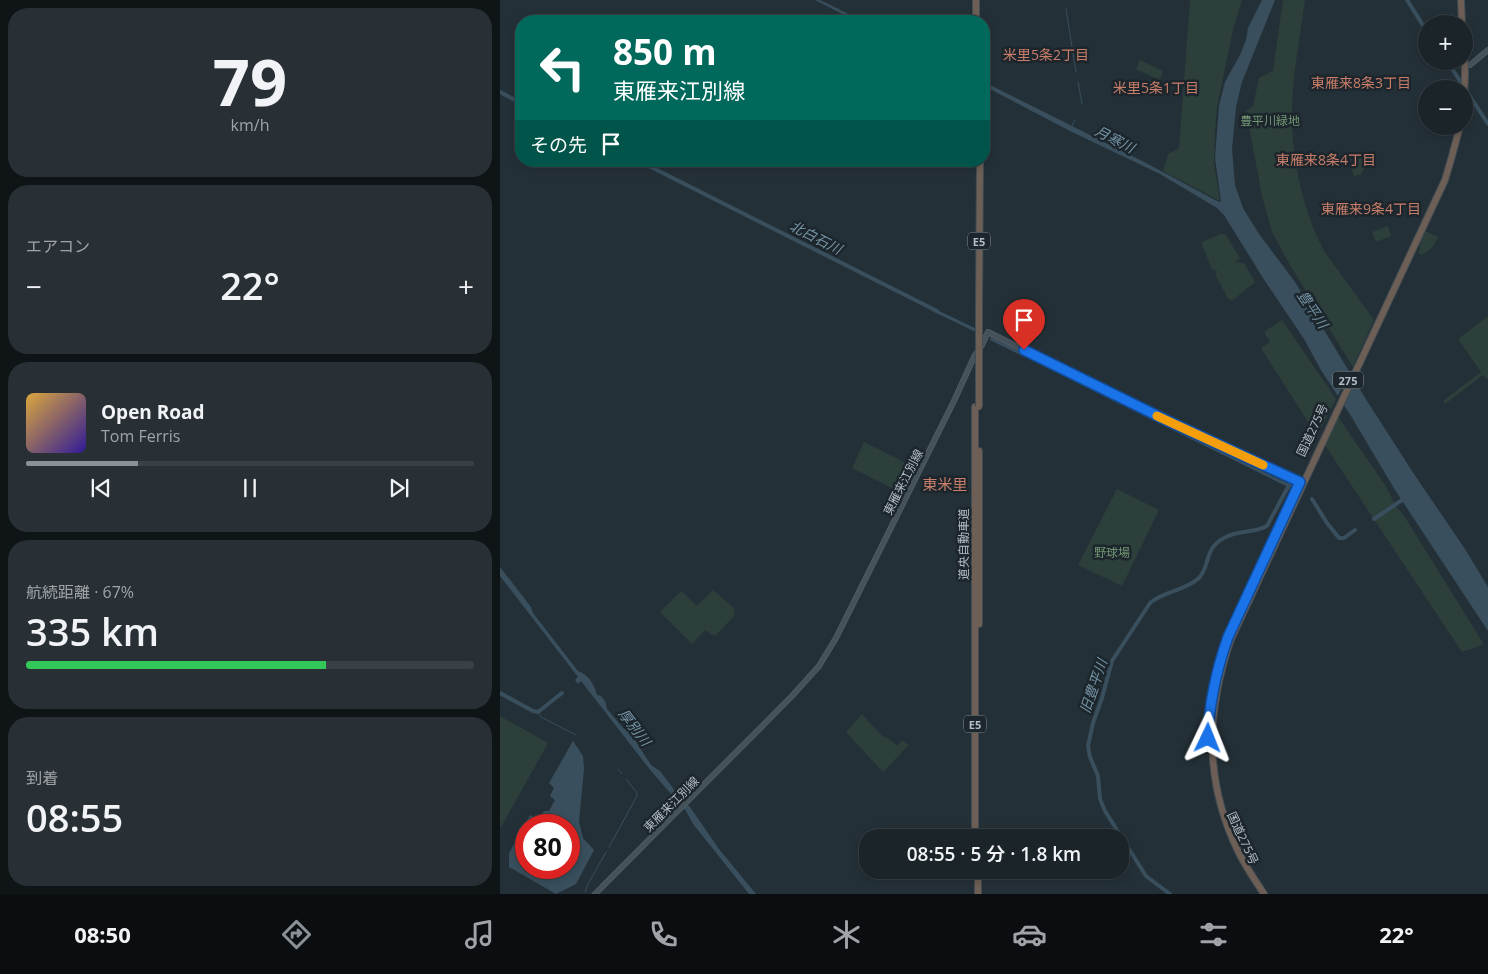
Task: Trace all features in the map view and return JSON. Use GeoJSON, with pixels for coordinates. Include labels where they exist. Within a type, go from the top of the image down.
{"type":"FeatureCollection","features":[{"type":"Feature","properties":{"kind":"highway"},"geometry":{"type":"LineString","coordinates":[[978,0],[978,15]]}},
{"type":"Feature","properties":{"kind":"highway"},"geometry":{"type":"LineString","coordinates":[[1461,0],[1462,15]]}},
{"type":"Feature","properties":{"kind":"highway","name":"国道275号"},"geometry":{"type":"LineString","coordinates":[[1264,894],[1238,853],[1220,808],[1213,762],[1212,738],[1213,712],[1218,681],[1231,639],[1306,473],[1445,180],[1456,135]]}},
{"type":"Feature","properties":{"kind":"highway","name":"道央自動車道"},"geometry":{"type":"LineString","coordinates":[[977,829],[978,167]]}},
{"type":"Feature","properties":{"kind":"highway","name":"国道275号"},"geometry":{"type":"LineString","coordinates":[[1259,894],[1235,854],[1220,816],[1210,762],[1209,714],[1214,681],[1228,637],[1302,483]]}},
{"type":"Feature","properties":{"kind":"highway"},"geometry":{"type":"LineString","coordinates":[[977,879],[977,894]]}},
{"type":"Feature","properties":{"kind":"main road"},"geometry":{"type":"LineString","coordinates":[[1473,63],[1488,52]]}},
{"type":"Feature","properties":{"kind":"main road","name":"東雁来江別線"},"geometry":{"type":"LineString","coordinates":[[595,894],[798,690],[827,655],[988,332],[1168,421],[1302,483]]}},
{"type":"Feature","properties":{"kind":"green space","name":"豊平川緑地"},"geometry":{"type":"Polygon","coordinates":[[[1190,0],[1242,0],[1233,30],[1217,107],[1214,163],[1220,201],[1163,171],[1168,154],[1179,148],[1190,0]]]}},
{"type":"Feature","properties":{"kind":"green space","name":"豊平川緑地"},"geometry":{"type":"Polygon","coordinates":[[[1283,0],[1305,0],[1294,76],[1292,122],[1297,171],[1305,204],[1324,251],[1374,320],[1353,367],[1291,267],[1272,232],[1262,196],[1246,111],[1253,106],[1259,78],[1273,71],[1283,0]]]}},
{"type":"Feature","properties":{"kind":"green space"},"geometry":{"type":"Polygon","coordinates":[[[1140,60],[1163,71],[1160,80],[1136,69],[1140,60]]]}},
{"type":"Feature","properties":{"kind":"green space"},"geometry":{"type":"Polygon","coordinates":[[[1359,154],[1370,160],[1361,174],[1354,177],[1351,166],[1359,154]]]}},
{"type":"Feature","properties":{"kind":"green space"},"geometry":{"type":"Polygon","coordinates":[[[1388,226],[1391,236],[1376,242],[1372,232],[1388,226]]]}},
{"type":"Feature","properties":{"kind":"green space"},"geometry":{"type":"Polygon","coordinates":[[[1425,231],[1438,237],[1433,247],[1422,255],[1418,253],[1419,243],[1425,231]]]}},
{"type":"Feature","properties":{"kind":"green space"},"geometry":{"type":"Polygon","coordinates":[[[1221,234],[1226,235],[1240,258],[1235,262],[1244,263],[1255,282],[1233,300],[1228,299],[1215,274],[1218,270],[1212,269],[1202,245],[1202,242],[1221,234]]]}},
{"type":"Feature","properties":{"kind":"green space"},"geometry":{"type":"Polygon","coordinates":[[[1488,316],[1488,380],[1483,375],[1445,404],[1443,401],[1481,372],[1458,339],[1488,316]]]}},
{"type":"Feature","properties":{"kind":"green space"},"geometry":{"type":"Polygon","coordinates":[[[1282,320],[1336,399],[1317,436],[1261,348],[1270,342],[1265,331],[1282,320]]]}},
{"type":"Feature","properties":{"kind":"green space"},"geometry":{"type":"Polygon","coordinates":[[[1338,417],[1385,485],[1397,508],[1403,514],[1483,643],[1482,645],[1462,652],[1328,450],[1325,445],[1338,417]]]}},
{"type":"Feature","properties":{"kind":"green space"},"geometry":{"type":"Polygon","coordinates":[[[864,442],[916,468],[904,492],[902,493],[852,468],[864,442]]]}},
{"type":"Feature","properties":{"kind":"green space","name":"野球場"},"geometry":{"type":"Polygon","coordinates":[[[1117,489],[1159,510],[1122,586],[1078,565],[1117,489]]]}},
{"type":"Feature","properties":{"kind":"green space"},"geometry":{"type":"Polygon","coordinates":[[[713,590],[735,609],[734,616],[715,636],[705,630],[692,644],[660,612],[681,591],[697,606],[713,590]]]}},
{"type":"Feature","properties":{"kind":"green space"},"geometry":{"type":"Polygon","coordinates":[[[862,714],[882,736],[897,746],[902,740],[909,745],[883,772],[846,732],[862,714]]]}},
{"type":"Feature","properties":{"kind":"green space"},"geometry":{"type":"Polygon","coordinates":[[[500,716],[548,743],[501,827],[500,826],[500,716]]]}},
{"type":"Feature","properties":{"kind":"water"},"geometry":{"type":"Polygon","coordinates":[[[815,0],[820,0],[851,15],[844,15],[815,0]]]}},
{"type":"Feature","properties":{"kind":"water"},"geometry":{"type":"Polygon","coordinates":[[[1262,0],[1275,0],[1242,82],[1236,107],[1232,149],[1235,185],[1243,208],[1259,234],[1295,282],[1367,401],[1488,587],[1488,631],[1395,490],[1304,339],[1224,215],[1217,208],[1160,174],[1072,132],[990,89],[990,85],[1146,163],[1219,202],[1221,201],[1215,158],[1219,106],[1225,82],[1240,55],[1248,28],[1262,0]]]}},
{"type":"Feature","properties":{"kind":"water"},"geometry":{"type":"Polygon","coordinates":[[[933,308],[983,332],[982,335],[932,311],[933,308]]]}},
{"type":"Feature","properties":{"kind":"water"},"geometry":{"type":"Polygon","coordinates":[[[991,337],[1293,485],[1289,489],[990,340],[991,337]]]}},
{"type":"Feature","properties":{"kind":"water"},"geometry":{"type":"Polygon","coordinates":[[[500,567],[578,671],[590,680],[597,695],[601,696],[605,701],[607,709],[624,729],[631,734],[651,765],[660,771],[690,807],[719,849],[756,894],[749,894],[693,824],[686,811],[651,771],[581,681],[578,684],[575,680],[578,677],[500,576],[500,567]]]}},
{"type":"Feature","properties":{"kind":"water"},"geometry":{"type":"Polygon","coordinates":[[[573,741],[583,756],[584,769],[580,814],[542,814],[544,811],[549,811],[555,800],[550,796],[554,788],[549,783],[573,741]]]}},
{"type":"Feature","properties":{"kind":"water"},"geometry":{"type":"Polygon","coordinates":[[[580,826],[583,838],[594,850],[580,876],[580,826]]]}},
{"type":"Feature","properties":{"kind":"water"},"geometry":{"type":"Polygon","coordinates":[[[515,842],[515,870],[509,867],[509,853],[515,842]]]}},
{"type":"Feature","properties":{"kind":"water"},"geometry":{"type":"Polygon","coordinates":[[[530,879],[579,879],[576,884],[556,894],[530,879]]]}},
{"type":"Feature","properties":{"kind":"pier"},"geometry":{"type":"Polygon","coordinates":[[[1350,369],[1356,377],[1342,406],[1337,398],[1350,369]]]}},
{"type":"Feature","properties":{"kind":"waterway"},"geometry":{"type":"LineString","coordinates":[[1407,0],[1418,17]]}},
{"type":"Feature","properties":{"kind":"waterway"},"geometry":{"type":"LineString","coordinates":[[1066,9],[1076,72]]}},
{"type":"Feature","properties":{"kind":"waterway"},"geometry":{"type":"LineString","coordinates":[[1453,70],[1488,124]]}},
{"type":"Feature","properties":{"kind":"waterway"},"geometry":{"type":"LineString","coordinates":[[1078,82],[1082,104]]}},
{"type":"Feature","properties":{"kind":"waterway","name":"北白石川"},"geometry":{"type":"LineString","coordinates":[[500,92],[515,100]]}},
{"type":"Feature","properties":{"kind":"waterway"},"geometry":{"type":"LineString","coordinates":[[1072,126],[1075,120]]}},
{"type":"Feature","properties":{"kind":"waterway","name":"北白石川"},"geometry":{"type":"LineString","coordinates":[[651,167],[937,311]]}},
{"type":"Feature","properties":{"kind":"waterway","name":"旧豊平川"},"geometry":{"type":"LineString","coordinates":[[1170,894],[1146,876],[1105,811],[1100,799],[1098,776],[1090,757],[1088,746],[1093,723],[1112,661],[1150,603],[1187,586],[1199,578],[1203,573],[1211,551],[1219,541],[1236,533],[1257,530],[1267,526],[1289,485]]}},
{"type":"Feature","properties":{"kind":"waterway"},"geometry":{"type":"LineString","coordinates":[[1374,519],[1405,498]]}},
{"type":"Feature","properties":{"kind":"waterway"},"geometry":{"type":"LineString","coordinates":[[1312,499],[1339,538],[1344,538],[1355,530]]}},
{"type":"Feature","properties":{"kind":"waterway"},"geometry":{"type":"LineString","coordinates":[[500,693],[538,712],[562,693]]}},
{"type":"Feature","properties":{"kind":"waterway"},"geometry":{"type":"LineString","coordinates":[[538,712],[541,717],[576,735]]}},
{"type":"Feature","properties":{"kind":"waterway"},"geometry":{"type":"LineString","coordinates":[[618,769],[622,774]]}},
{"type":"Feature","properties":{"kind":"waterway"},"geometry":{"type":"LineString","coordinates":[[614,838],[637,796],[637,793],[626,779]]}},
{"type":"Feature","properties":{"kind":"waterway"},"geometry":{"type":"LineString","coordinates":[[609,847],[614,838]]}},
{"type":"Feature","properties":{"kind":"waterway"},"geometry":{"type":"LineString","coordinates":[[585,892],[606,852]]}},
{"type":"Feature","properties":{"kind":"slow traffic"},"geometry":{"type":"LineString","coordinates":[[1157,416],[1263,465]]}},
{"type":"Feature","properties":{"kind":"district","name":"米里5条2丁目"},"geometry":{"type":"Point","coordinates":[1046,54]}},
{"type":"Feature","properties":{"kind":"district","name":"東雁来8条3丁目"},"geometry":{"type":"Point","coordinates":[1361,82]}},
{"type":"Feature","properties":{"kind":"district","name":"米里5条1丁目"},"geometry":{"type":"Point","coordinates":[1156,87]}},
{"type":"Feature","properties":{"kind":"district","name":"東雁来8条4丁目"},"geometry":{"type":"Point","coordinates":[1326,159]}},
{"type":"Feature","properties":{"kind":"district","name":"東雁来9条4丁目"},"geometry":{"type":"Point","coordinates":[1371,208]}},
{"type":"Feature","properties":{"kind":"district","name":"東米里"},"geometry":{"type":"Point","coordinates":[945,484]}},
{"type":"Feature","properties":{"kind":"route"},"geometry":{"type":"LineString","coordinates":[[1024,350],[1168,421],[1300,482],[1228,637],[1219,661],[1209,714],[1208,738]]}},
{"type":"Feature","properties":{"kind":"water label","name":"月寒川"},"geometry":{"type":"Point","coordinates":[1115,139]}},
{"type":"Feature","properties":{"kind":"water label","name":"豊平川"},"geometry":{"type":"Point","coordinates":[1313,309]}},
{"type":"Feature","properties":{"kind":"water label","name":"厚別川"},"geometry":{"type":"Point","coordinates":[635,727]}}]}
